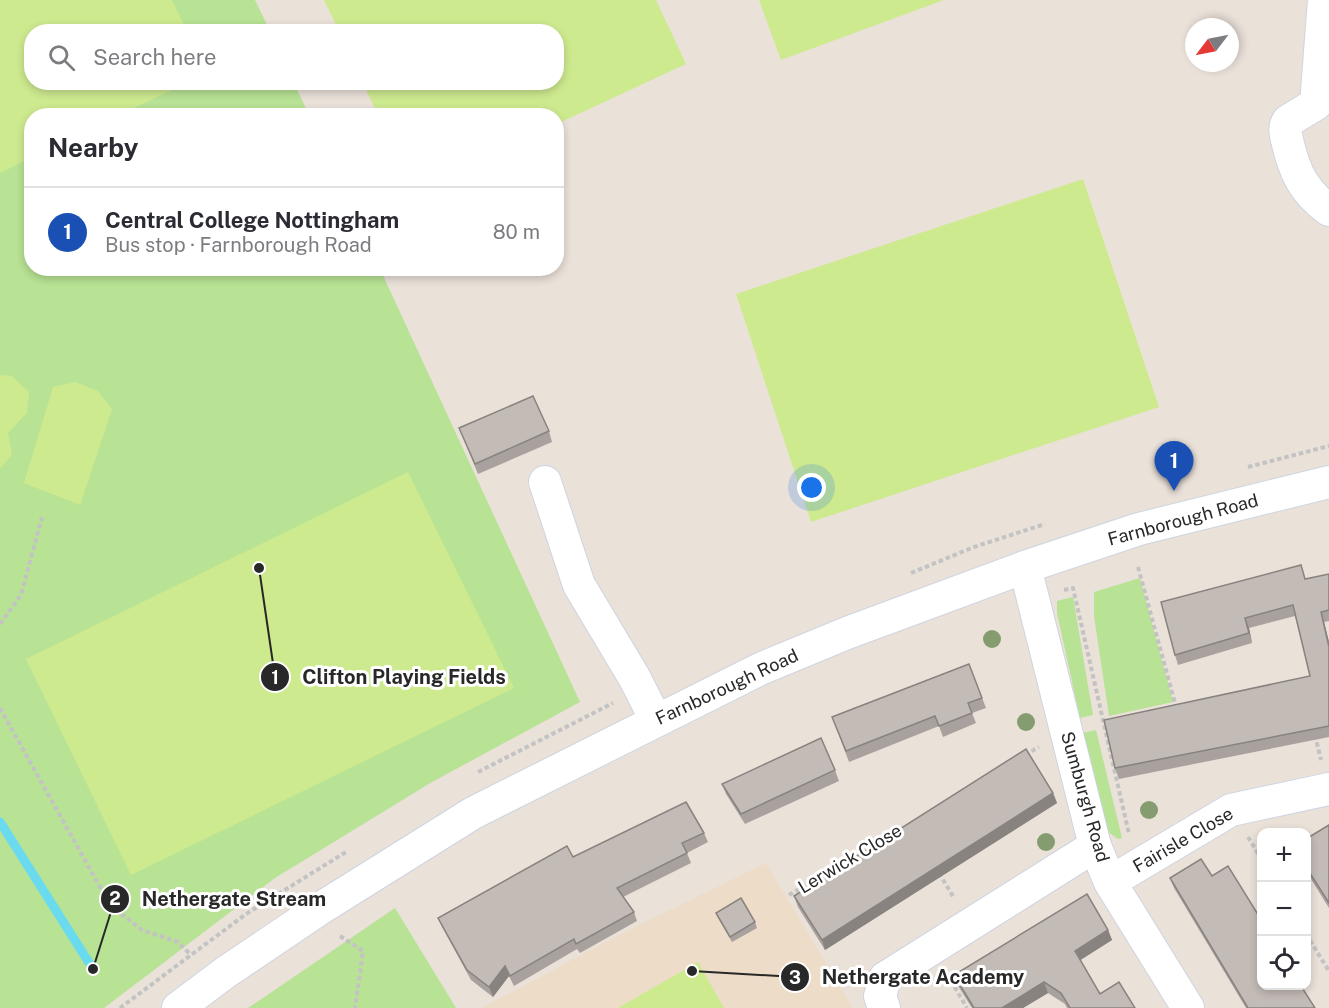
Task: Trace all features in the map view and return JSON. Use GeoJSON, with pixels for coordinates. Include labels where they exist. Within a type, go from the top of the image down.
{"type":"FeatureCollection","features":[{"type":"Feature","properties":{"kind":"street"},"geometry":{"type":"LineString","coordinates":[[1324,0],[1316,104],[1287,121],[1285,130],[1294,169],[1305,189],[1329,210]]}},
{"type":"Feature","properties":{"kind":"street"},"geometry":{"type":"LineString","coordinates":[[545,482],[579,585],[634,677],[656,720]]}},
{"type":"Feature","properties":{"kind":"street","name":"Farnborough Road"},"geometry":{"type":"LineString","coordinates":[[178,1008],[226,972],[321,908],[473,813],[760,669],[847,633],[1025,567],[1139,529],[1329,482]]}},
{"type":"Feature","properties":{"kind":"street","name":"Sumburgh Road"},"geometry":{"type":"LineString","coordinates":[[1025,567],[1095,846],[1123,875],[1188,1008]]}},
{"type":"Feature","properties":{"kind":"street","name":"Fairisle Close"},"geometry":{"type":"LineString","coordinates":[[1123,875],[1232,810],[1328,789]]}},
{"type":"Feature","properties":{"kind":"street"},"geometry":{"type":"LineString","coordinates":[[884,1008],[880,996],[885,978],[1095,846]]}},
{"type":"Feature","properties":{"kind":"path"},"geometry":{"type":"LineString","coordinates":[[0,624],[21,595],[42,517]]}},
{"type":"Feature","properties":{"kind":"path"},"geometry":{"type":"LineString","coordinates":[[1138,567],[1176,706]]}},
{"type":"Feature","properties":{"kind":"path"},"geometry":{"type":"LineString","coordinates":[[1073,588],[1104,722],[1123,875]]}},
{"type":"Feature","properties":{"kind":"path"},"geometry":{"type":"LineString","coordinates":[[1164,709],[1187,704]]}},
{"type":"Feature","properties":{"kind":"path"},"geometry":{"type":"LineString","coordinates":[[0,708],[110,905],[142,930],[178,942],[191,955]]}},
{"type":"Feature","properties":{"kind":"path"},"geometry":{"type":"LineString","coordinates":[[1019,758],[1066,731],[1111,721]]}},
{"type":"Feature","properties":{"kind":"path"},"geometry":{"type":"LineString","coordinates":[[1315,734],[1328,789]]}},
{"type":"Feature","properties":{"kind":"path","name":"Lerwick Close"},"geometry":{"type":"LineString","coordinates":[[789,895],[898,830]]}},
{"type":"Feature","properties":{"kind":"path"},"geometry":{"type":"LineString","coordinates":[[933,864],[970,924]]}},
{"type":"Feature","properties":{"kind":"path"},"geometry":{"type":"LineString","coordinates":[[340,936],[363,951],[355,1008]]}},
{"type":"Feature","properties":{"kind":"path"},"geometry":{"type":"LineString","coordinates":[[1308,936],[1329,970]]}},
{"type":"Feature","properties":{"kind":"shaded area"},"geometry":{"type":"Polygon","coordinates":[[[766,863],[853,1008],[482,1008],[623,933],[766,863]]]}},
{"type":"Feature","properties":{"kind":"green space"},"geometry":{"type":"Polygon","coordinates":[[[0,0],[255,0],[267,24],[24,24],[24,90],[297,90],[306,108],[24,108],[24,276],[383,276],[580,702],[432,782],[275,878],[104,1008],[0,1008],[0,0]]]}},
{"type":"Feature","properties":{"kind":"green space"},"geometry":{"type":"Polygon","coordinates":[[[0,0],[172,0],[184,24],[24,24],[24,90],[172,90],[134,108],[24,108],[24,161],[0,173],[0,0]]]}},
{"type":"Feature","properties":{"kind":"green space"},"geometry":{"type":"Polygon","coordinates":[[[324,0],[656,0],[686,64],[564,121],[564,108],[375,108],[366,90],[564,90],[564,24],[336,24],[324,0]]]}},
{"type":"Feature","properties":{"kind":"green space"},"geometry":{"type":"Polygon","coordinates":[[[759,0],[944,0],[781,60],[759,0]]]}},
{"type":"Feature","properties":{"kind":"green space"},"geometry":{"type":"Polygon","coordinates":[[[1083,179],[1159,407],[811,522],[736,294],[1083,179]]]}},
{"type":"Feature","properties":{"kind":"green space"},"geometry":{"type":"Polygon","coordinates":[[[0,375],[12,376],[29,392],[27,413],[8,433],[12,454],[0,469],[0,375]]]}},
{"type":"Feature","properties":{"kind":"green space"},"geometry":{"type":"Polygon","coordinates":[[[75,382],[98,391],[112,409],[80,505],[24,483],[53,387],[75,382]]]}},
{"type":"Feature","properties":{"kind":"green space"},"geometry":{"type":"Polygon","coordinates":[[[408,472],[514,688],[131,875],[26,659],[408,472]]]}},
{"type":"Feature","properties":{"kind":"green space"},"geometry":{"type":"Polygon","coordinates":[[[1140,578],[1173,702],[1109,716],[1094,616],[1094,592],[1140,578]]]}},
{"type":"Feature","properties":{"kind":"green space"},"geometry":{"type":"Polygon","coordinates":[[[1073,597],[1093,715],[1080,718],[1057,613],[1057,601],[1073,597]]]}},
{"type":"Feature","properties":{"kind":"green space"},"geometry":{"type":"Polygon","coordinates":[[[1096,730],[1122,838],[1118,839],[1104,829],[1082,733],[1096,730]]]}},
{"type":"Feature","properties":{"kind":"green space"},"geometry":{"type":"Polygon","coordinates":[[[395,908],[456,1008],[248,1008],[395,908]]]}},
{"type":"Feature","properties":{"kind":"green space"},"geometry":{"type":"Polygon","coordinates":[[[698,962],[724,1008],[618,1008],[698,962]]]}},
{"type":"Feature","properties":{"kind":"building"},"geometry":{"type":"Polygon","coordinates":[[[533,396],[549,431],[475,464],[459,428],[533,396]]]}},
{"type":"Feature","properties":{"kind":"building"},"geometry":{"type":"Polygon","coordinates":[[[1301,565],[1305,579],[1329,574],[1329,610],[1321,612],[1329,647],[1329,726],[1115,768],[1104,720],[1310,676],[1293,605],[1245,618],[1249,633],[1175,655],[1161,602],[1301,565]]]}},
{"type":"Feature","properties":{"kind":"building"},"geometry":{"type":"Polygon","coordinates":[[[969,664],[982,698],[968,703],[972,713],[939,726],[935,716],[846,751],[832,717],[969,664]]]}},
{"type":"Feature","properties":{"kind":"building"},"geometry":{"type":"Polygon","coordinates":[[[821,738],[835,770],[741,814],[722,784],[821,738]]]}},
{"type":"Feature","properties":{"kind":"building"},"geometry":{"type":"Polygon","coordinates":[[[1026,749],[1053,793],[822,940],[794,896],[1026,749]]]}},
{"type":"Feature","properties":{"kind":"building"},"geometry":{"type":"Polygon","coordinates":[[[686,802],[704,833],[682,843],[687,853],[617,888],[634,912],[576,944],[574,939],[510,976],[505,966],[489,987],[467,970],[438,918],[567,846],[573,857],[686,802]]]}},
{"type":"Feature","properties":{"kind":"building"},"geometry":{"type":"Polygon","coordinates":[[[1329,825],[1329,903],[1311,875],[1311,836],[1329,825]]]}},
{"type":"Feature","properties":{"kind":"building"},"geometry":{"type":"Polygon","coordinates":[[[1201,859],[1212,876],[1228,866],[1257,913],[1257,990],[1304,990],[1315,1008],[1248,1008],[1170,878],[1201,859]]]}},
{"type":"Feature","properties":{"kind":"building"},"geometry":{"type":"Polygon","coordinates":[[[1087,894],[1108,930],[1075,951],[1100,994],[1119,982],[1135,1008],[1070,1008],[1061,993],[1044,982],[1002,1008],[974,1008],[954,975],[1087,894]]]}},
{"type":"Feature","properties":{"kind":"building"},"geometry":{"type":"Polygon","coordinates":[[[741,898],[755,922],[730,937],[716,913],[741,898]]]}},
{"type":"Feature","properties":{"kind":"waterway"},"geometry":{"type":"LineString","coordinates":[[0,822],[93,969]]}},
{"type":"Feature","properties":{"kind":"place","name":"Central College Nottingham"},"geometry":{"type":"Point","coordinates":[1174,491]}},
{"type":"Feature","properties":{"kind":"place","name":"Clifton Playing Fields"},"geometry":{"type":"Point","coordinates":[259,568]}},
{"type":"Feature","properties":{"kind":"place","name":"Nethergate Stream"},"geometry":{"type":"Point","coordinates":[93,969]}},
{"type":"Feature","properties":{"kind":"place","name":"Nethergate Academy"},"geometry":{"type":"Point","coordinates":[692,971]}}]}
